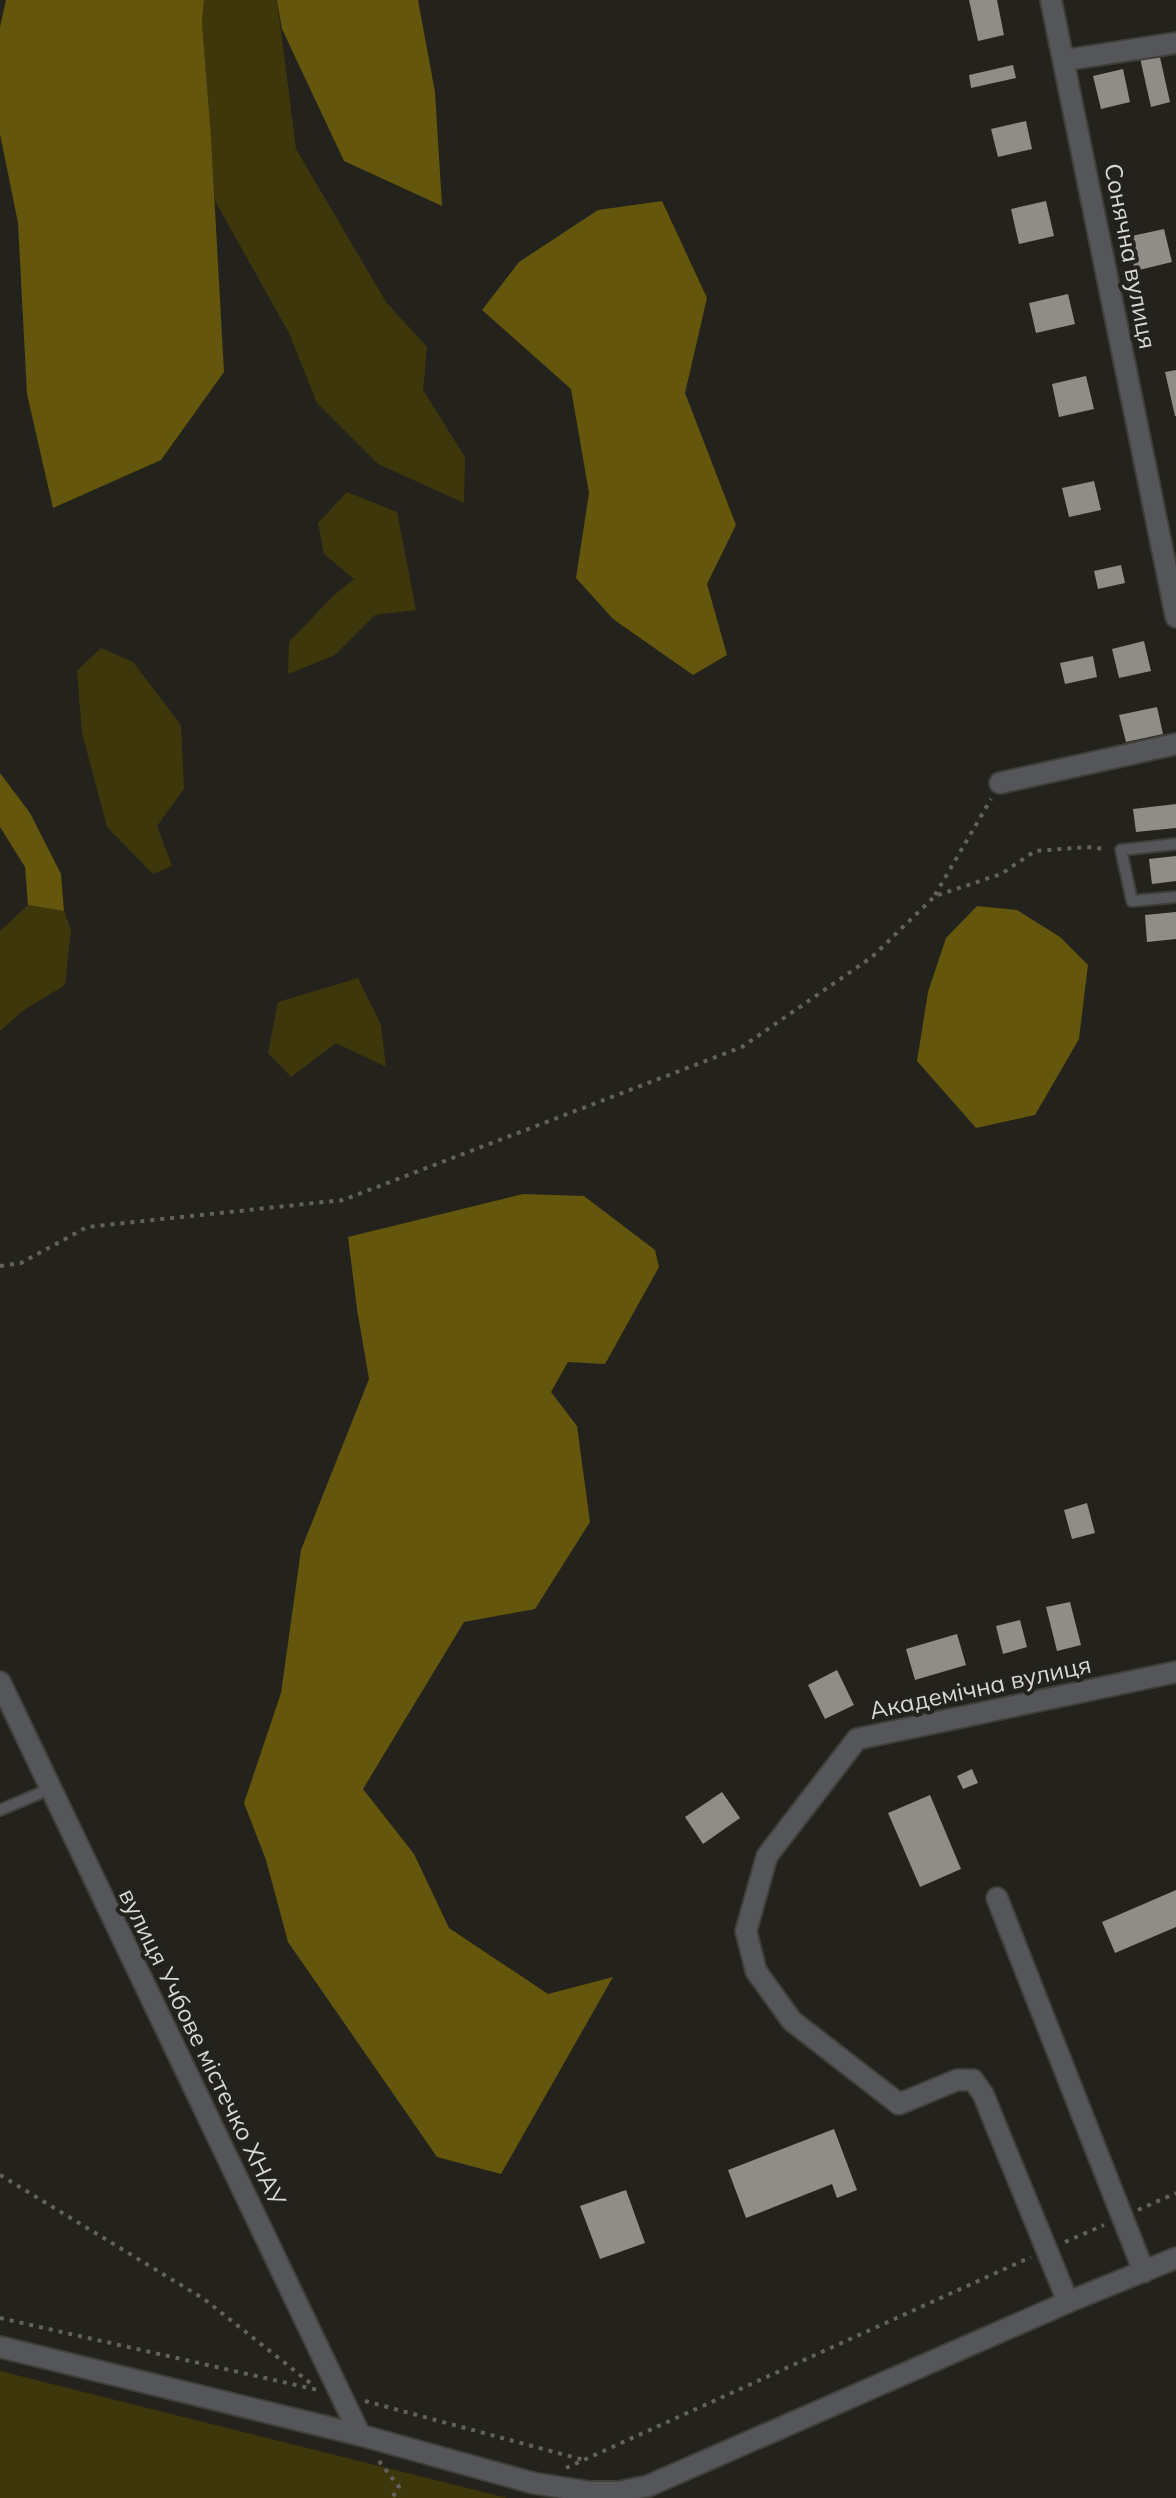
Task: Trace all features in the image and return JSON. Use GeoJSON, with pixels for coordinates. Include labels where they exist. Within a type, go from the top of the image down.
{"type":"FeatureCollection","features":[{"type":"Feature","properties":{"kind":"street","name":"Сонячна вулиця"},"geometry":{"type":"LineString","coordinates":[[1051,0],[1066,60],[1176,617]]}},
{"type":"Feature","properties":{"kind":"street"},"geometry":{"type":"LineString","coordinates":[[1066,60],[1176,43]]}},
{"type":"Feature","properties":{"kind":"street"},"geometry":{"type":"LineString","coordinates":[[1000,783],[1176,744]]}},
{"type":"Feature","properties":{"kind":"street","name":"Академічна вулиця"},"geometry":{"type":"LineString","coordinates":[[1068,2302],[983,2094],[973,2080],[957,2080],[899,2104],[792,2021],[756,1971],[746,1931],[767,1856],[857,1739],[1176,1672]]}},
{"type":"Feature","properties":{"kind":"street","name":"вулиця Учбове містечко ХНАУ"},"geometry":{"type":"LineString","coordinates":[[0,1682],[360,2435]]}},
{"type":"Feature","properties":{"kind":"street"},"geometry":{"type":"LineString","coordinates":[[997,1898],[1144,2272]]}},
{"type":"Feature","properties":{"kind":"street"},"geometry":{"type":"LineString","coordinates":[[0,2347],[360,2435],[533,2483],[618,2492],[648,2486],[1068,2302],[1176,2258]]}},
{"type":"Feature","properties":{"kind":"lane"},"geometry":{"type":"LineString","coordinates":[[1176,844],[1121,850],[1132,901],[1176,897]]}},
{"type":"Feature","properties":{"kind":"lane"},"geometry":{"type":"LineString","coordinates":[[0,1810],[50,1789]]}},
{"type":"Feature","properties":{"kind":"path"},"geometry":{"type":"LineString","coordinates":[[0,1266],[21,1263],[87,1227],[343,1200],[742,1047],[872,957],[935,896],[1000,783]]}},
{"type":"Feature","properties":{"kind":"path"},"geometry":{"type":"LineString","coordinates":[[935,896],[1001,874],[1035,851],[1087,847],[1121,850]]}},
{"type":"Feature","properties":{"kind":"path"},"geometry":{"type":"LineString","coordinates":[[0,2175],[204,2299],[319,2390]]}},
{"type":"Feature","properties":{"kind":"path"},"geometry":{"type":"LineString","coordinates":[[533,2483],[1176,2193]]}},
{"type":"Feature","properties":{"kind":"path"},"geometry":{"type":"LineString","coordinates":[[0,2318],[340,2395],[584,2460]]}},
{"type":"Feature","properties":{"kind":"path"},"geometry":{"type":"LineString","coordinates":[[360,2435],[399,2487],[392,2498]]}},
{"type":"Feature","properties":{"kind":"shaded area"},"geometry":{"type":"Polygon","coordinates":[[[6,0],[204,0],[202,22],[224,372],[161,460],[53,508],[27,394],[18,223],[0,134],[0,27],[6,0]]]}},
{"type":"Feature","properties":{"kind":"shaded area"},"geometry":{"type":"Polygon","coordinates":[[[204,0],[277,0],[296,149],[386,302],[427,347],[423,390],[465,457],[464,503],[378,464],[317,403],[289,333],[215,201],[202,22],[204,0]]]}},
{"type":"Feature","properties":{"kind":"shaded area"},"geometry":{"type":"Polygon","coordinates":[[[277,0],[418,0],[435,92],[442,206],[344,161],[282,29],[277,0]]]}},
{"type":"Feature","properties":{"kind":"shaded area"},"geometry":{"type":"Polygon","coordinates":[[[662,201],[707,298],[685,393],[736,525],[707,584],[727,655],[693,675],[613,619],[576,578],[589,493],[571,389],[482,310],[519,262],[598,210],[662,201]]]}},
{"type":"Feature","properties":{"kind":"shaded area"},"geometry":{"type":"Polygon","coordinates":[[[347,492],[397,512],[416,610],[375,615],[335,655],[288,674],[289,642],[334,595],[354,579],[324,554],[318,523],[347,492]]]}},
{"type":"Feature","properties":{"kind":"shaded area"},"geometry":{"type":"Polygon","coordinates":[[[101,648],[133,662],[181,725],[184,789],[157,826],[172,866],[153,874],[107,827],[82,733],[77,671],[101,648]]]}},
{"type":"Feature","properties":{"kind":"shaded area"},"geometry":{"type":"Polygon","coordinates":[[[0,773],[30,813],[61,874],[64,911],[28,905],[25,867],[0,827],[0,773]]]}},
{"type":"Feature","properties":{"kind":"shaded area"},"geometry":{"type":"Polygon","coordinates":[[[28,905],[64,911],[71,930],[65,985],[24,1010],[0,1031],[0,931],[28,905]]]}},
{"type":"Feature","properties":{"kind":"shaded area"},"geometry":{"type":"Polygon","coordinates":[[[977,906],[1017,910],[1060,937],[1088,965],[1079,1039],[1035,1115],[976,1128],[917,1061],[928,992],[946,938],[977,906]]]}},
{"type":"Feature","properties":{"kind":"shaded area"},"geometry":{"type":"Polygon","coordinates":[[[358,978],[381,1025],[386,1067],[336,1043],[291,1077],[268,1053],[278,1002],[358,978]]]}},
{"type":"Feature","properties":{"kind":"shaded area"},"geometry":{"type":"Polygon","coordinates":[[[523,1194],[584,1196],[655,1250],[659,1267],[605,1364],[568,1362],[551,1392],[577,1426],[590,1522],[535,1609],[464,1622],[363,1789],[414,1854],[449,1928],[548,1994],[613,1977],[501,2174],[437,2157],[288,1942],[266,1860],[244,1803],[281,1693],[301,1550],[369,1379],[348,1237],[523,1194]]]}},
{"type":"Feature","properties":{"kind":"shaded area"},"geometry":{"type":"Polygon","coordinates":[[[0,2371],[507,2498],[0,2498],[0,2371]]]}},
{"type":"Feature","properties":{"kind":"building"},"geometry":{"type":"Polygon","coordinates":[[[969,0],[997,0],[1004,35],[978,41],[969,0]]]}},
{"type":"Feature","properties":{"kind":"building"},"geometry":{"type":"Polygon","coordinates":[[[1159,53],[1170,102],[1151,107],[1140,58],[1159,53]]]}},
{"type":"Feature","properties":{"kind":"building"},"geometry":{"type":"Polygon","coordinates":[[[1013,65],[1016,78],[971,88],[969,75],[1013,65]]]}},
{"type":"Feature","properties":{"kind":"building"},"geometry":{"type":"Polygon","coordinates":[[[1123,69],[1130,102],[1101,109],[1093,76],[1123,69]]]}},
{"type":"Feature","properties":{"kind":"building"},"geometry":{"type":"Polygon","coordinates":[[[1026,121],[1032,149],[998,157],[991,129],[1026,121]]]}},
{"type":"Feature","properties":{"kind":"building"},"geometry":{"type":"Polygon","coordinates":[[[1046,201],[1054,236],[1019,244],[1011,209],[1046,201]]]}},
{"type":"Feature","properties":{"kind":"building"},"geometry":{"type":"Polygon","coordinates":[[[1164,229],[1172,262],[1135,271],[1127,237],[1164,229]]]}},
{"type":"Feature","properties":{"kind":"building"},"geometry":{"type":"Polygon","coordinates":[[[1068,294],[1075,324],[1036,333],[1029,303],[1068,294]]]}},
{"type":"Feature","properties":{"kind":"building"},"geometry":{"type":"Polygon","coordinates":[[[1176,370],[1176,416],[1175,416],[1165,372],[1176,370]]]}},
{"type":"Feature","properties":{"kind":"building"},"geometry":{"type":"Polygon","coordinates":[[[1086,376],[1094,409],[1059,417],[1052,384],[1086,376]]]}},
{"type":"Feature","properties":{"kind":"building"},"geometry":{"type":"Polygon","coordinates":[[[1094,481],[1101,510],[1069,517],[1062,488],[1094,481]]]}},
{"type":"Feature","properties":{"kind":"building"},"geometry":{"type":"Polygon","coordinates":[[[1121,565],[1125,583],[1098,589],[1094,571],[1121,565]]]}},
{"type":"Feature","properties":{"kind":"building"},"geometry":{"type":"Polygon","coordinates":[[[1144,641],[1151,671],[1119,678],[1112,649],[1144,641]]]}},
{"type":"Feature","properties":{"kind":"building"},"geometry":{"type":"Polygon","coordinates":[[[1093,656],[1097,677],[1065,684],[1060,663],[1093,656]]]}},
{"type":"Feature","properties":{"kind":"building"},"geometry":{"type":"Polygon","coordinates":[[[1157,707],[1163,734],[1126,742],[1119,715],[1157,707]]]}},
{"type":"Feature","properties":{"kind":"building"},"geometry":{"type":"Polygon","coordinates":[[[1176,804],[1176,828],[1136,832],[1133,809],[1176,804]]]}},
{"type":"Feature","properties":{"kind":"building"},"geometry":{"type":"Polygon","coordinates":[[[1176,856],[1176,881],[1152,884],[1149,859],[1176,856]]]}},
{"type":"Feature","properties":{"kind":"building"},"geometry":{"type":"Polygon","coordinates":[[[1176,912],[1176,939],[1147,942],[1145,915],[1176,912]]]}},
{"type":"Feature","properties":{"kind":"building"},"geometry":{"type":"Polygon","coordinates":[[[1087,1503],[1095,1533],[1072,1539],[1064,1510],[1087,1503]]]}},
{"type":"Feature","properties":{"kind":"building"},"geometry":{"type":"Polygon","coordinates":[[[1070,1602],[1081,1645],[1057,1651],[1046,1607],[1070,1602]]]}},
{"type":"Feature","properties":{"kind":"building"},"geometry":{"type":"Polygon","coordinates":[[[1020,1620],[1027,1647],[1003,1654],[996,1626],[1020,1620]]]}},
{"type":"Feature","properties":{"kind":"building"},"geometry":{"type":"Polygon","coordinates":[[[957,1634],[966,1665],[915,1680],[906,1649],[957,1634]]]}},
{"type":"Feature","properties":{"kind":"building"},"geometry":{"type":"Polygon","coordinates":[[[837,1670],[854,1705],[825,1719],[808,1685],[837,1670]]]}},
{"type":"Feature","properties":{"kind":"building"},"geometry":{"type":"Polygon","coordinates":[[[972,1769],[978,1783],[963,1789],[957,1776],[972,1769]]]}},
{"type":"Feature","properties":{"kind":"building"},"geometry":{"type":"Polygon","coordinates":[[[722,1792],[740,1818],[703,1844],[685,1817],[722,1792]]]}},
{"type":"Feature","properties":{"kind":"building"},"geometry":{"type":"Polygon","coordinates":[[[930,1795],[961,1869],[920,1887],[888,1813],[930,1795]]]}},
{"type":"Feature","properties":{"kind":"building"},"geometry":{"type":"Polygon","coordinates":[[[1176,1890],[1176,1927],[1115,1953],[1102,1922],[1176,1890]]]}},
{"type":"Feature","properties":{"kind":"building"},"geometry":{"type":"Polygon","coordinates":[[[834,2129],[857,2190],[837,2198],[832,2184],[746,2218],[728,2170],[834,2129]]]}},
{"type":"Feature","properties":{"kind":"building"},"geometry":{"type":"Polygon","coordinates":[[[626,2190],[645,2243],[600,2259],[580,2206],[626,2190]]]}}]}
